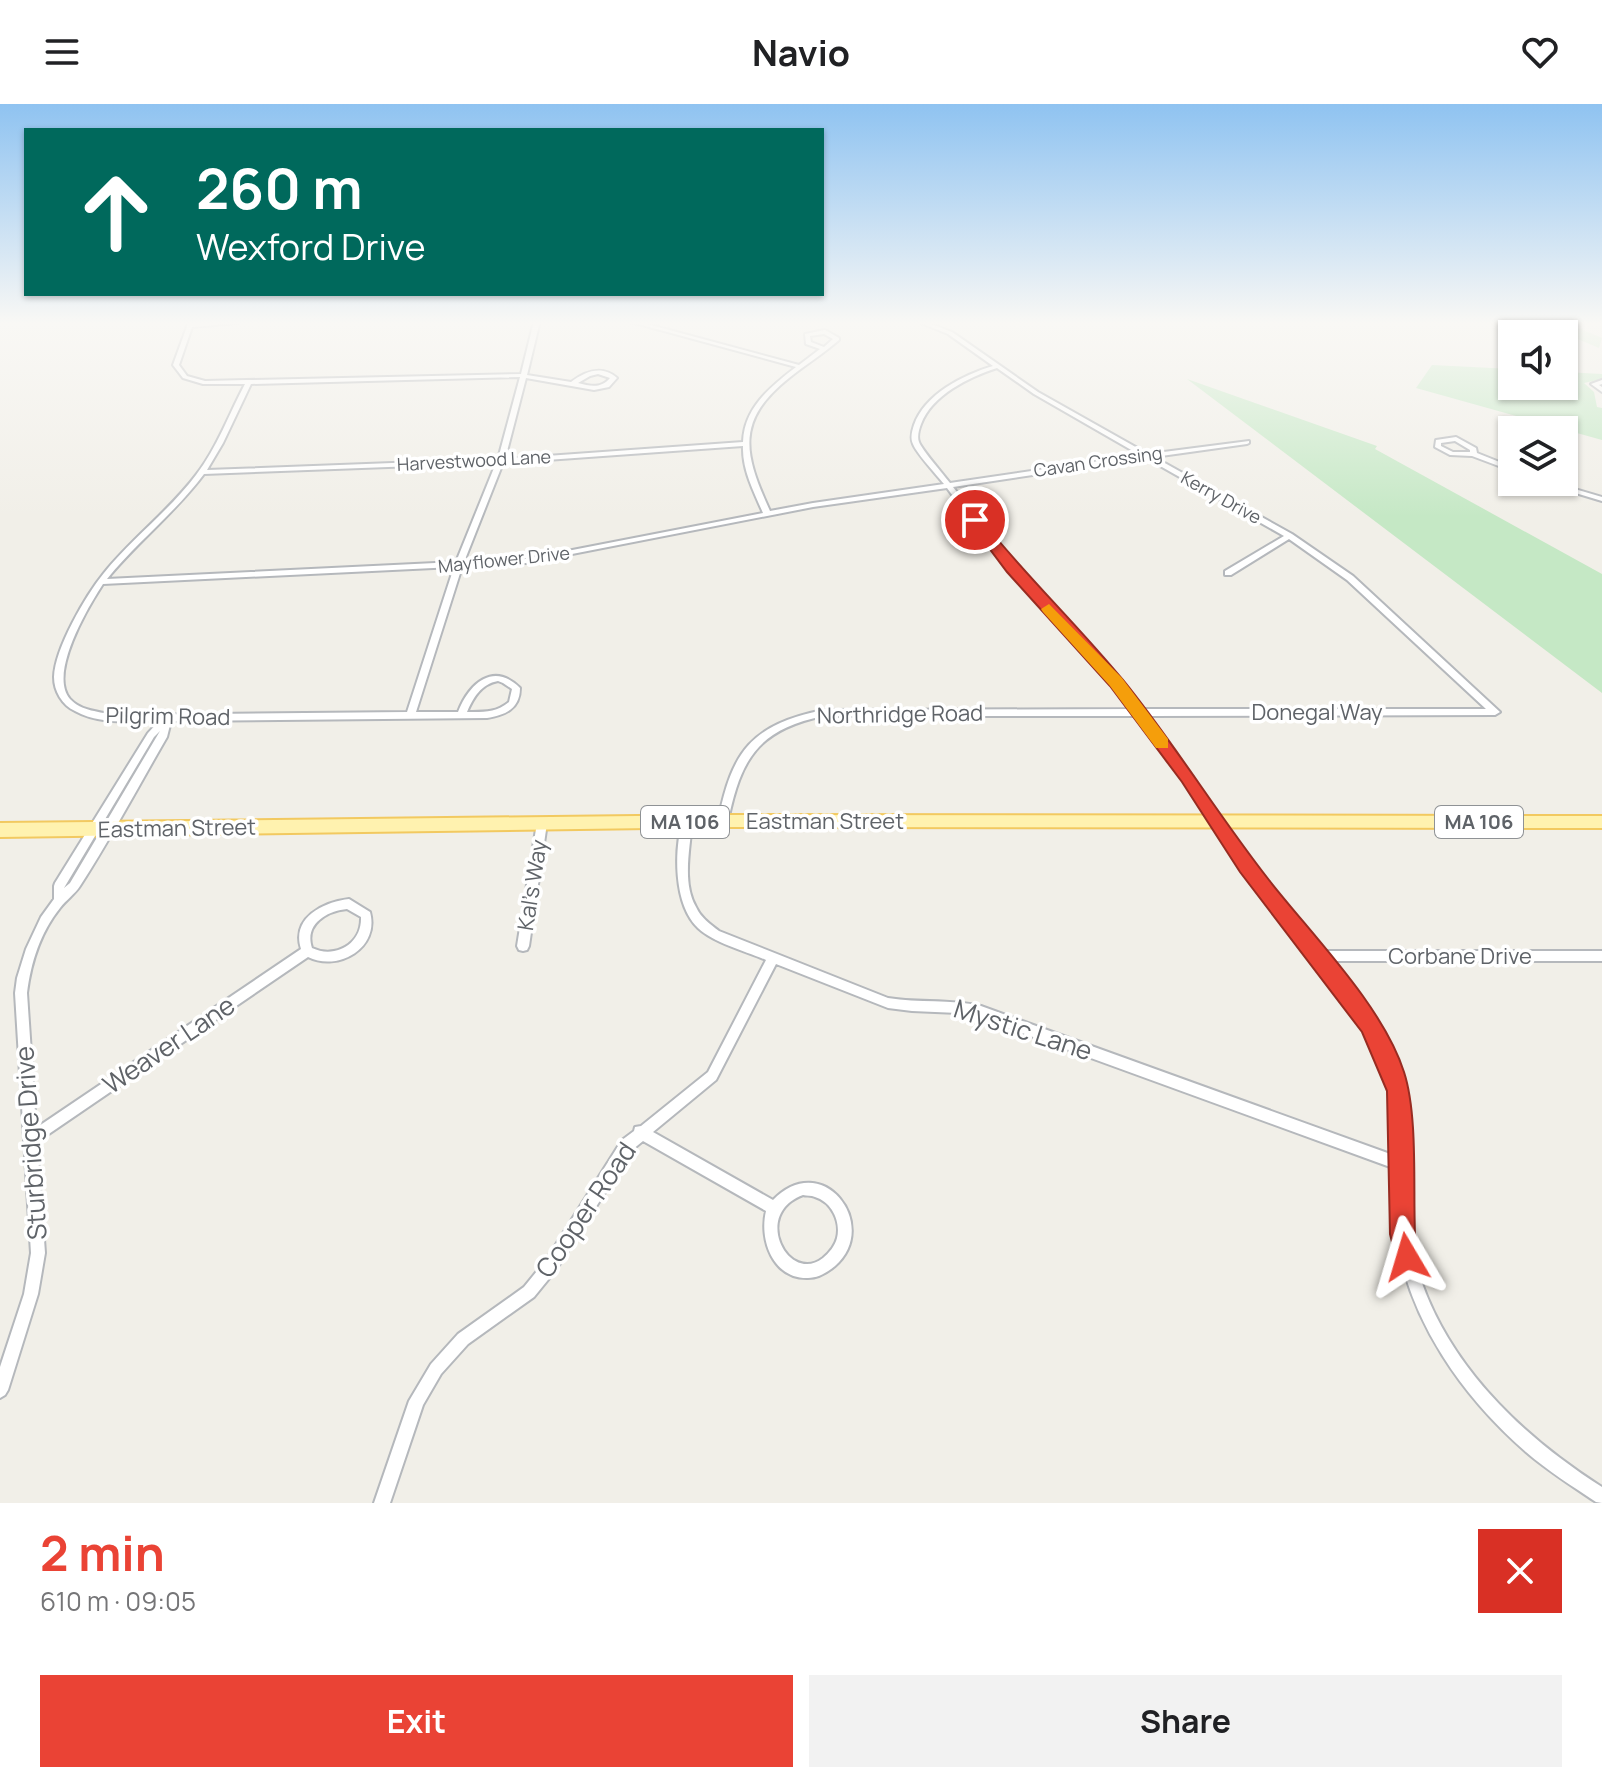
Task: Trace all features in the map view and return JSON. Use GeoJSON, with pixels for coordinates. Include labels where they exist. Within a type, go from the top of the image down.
{"type":"FeatureCollection","features":[{"type":"Feature","properties":{"kind":"main road","name":"Eastman Street"},"geometry":{"type":"LineString","coordinates":[[0,830],[723,821],[1602,822]]}},
{"type":"Feature","properties":{"kind":"street","name":"Pilgrim Road"},"geometry":{"type":"LineString","coordinates":[[247,386],[202,472],[101,582],[60,659],[59,688],[70,703],[98,715],[167,718],[461,715],[502,711],[516,699],[516,688],[502,680],[482,683],[470,692],[461,715]]}},
{"type":"Feature","properties":{"kind":"street"},"geometry":{"type":"LineString","coordinates":[[411,715],[458,567],[501,461],[520,386]]}},
{"type":"Feature","properties":{"kind":"street"},"geometry":{"type":"LineString","coordinates":[[767,513],[750,476],[746,426],[753,409],[779,386]]}},
{"type":"Feature","properties":{"kind":"street"},"geometry":{"type":"LineString","coordinates":[[954,386],[915,425],[917,446],[1012,569],[1085,646],[1139,713],[1216,822],[1370,1025],[1392,1070],[1400,1113],[1402,1234],[1411,1280],[1450,1356],[1483,1399],[1544,1457],[1602,1496]]}},
{"type":"Feature","properties":{"kind":"street","name":"Kerry Drive"},"geometry":{"type":"LineString","coordinates":[[1027,386],[1144,456],[1289,536],[1350,578],[1495,712]]}},
{"type":"Feature","properties":{"kind":"street"},"geometry":{"type":"LineString","coordinates":[[1473,454],[1474,449],[1461,441],[1444,439],[1437,444],[1452,454],[1473,454],[1498,464]]}},
{"type":"Feature","properties":{"kind":"street","name":"Cavan Crossing"},"geometry":{"type":"LineString","coordinates":[[949,485],[1247,442]]}},
{"type":"Feature","properties":{"kind":"street","name":"Harvestwood Lane"},"geometry":{"type":"LineString","coordinates":[[202,472],[501,461],[747,444]]}},
{"type":"Feature","properties":{"kind":"street","name":"Mayflower Drive"},"geometry":{"type":"LineString","coordinates":[[101,582],[458,567],[545,558],[767,513],[949,485]]}},
{"type":"Feature","properties":{"kind":"street"},"geometry":{"type":"LineString","coordinates":[[1578,492],[1602,499]]}},
{"type":"Feature","properties":{"kind":"street"},"geometry":{"type":"LineString","coordinates":[[1228,573],[1289,536]]}},
{"type":"Feature","properties":{"kind":"street","name":"Donegal Way"},"geometry":{"type":"LineString","coordinates":[[1139,713],[1495,712]]}},
{"type":"Feature","properties":{"kind":"street","name":"Northridge Road"},"geometry":{"type":"LineString","coordinates":[[723,821],[731,780],[749,750],[774,729],[810,715],[1139,713]]}},
{"type":"Feature","properties":{"kind":"street","name":"Sturbridge Drive"},"geometry":{"type":"LineString","coordinates":[[0,1390],[31,1294],[38,1253],[22,979],[33,945],[59,898],[74,886],[100,828],[164,735],[167,718]]}},
{"type":"Feature","properties":{"kind":"street","name":"Mystic Lane"},"geometry":{"type":"LineString","coordinates":[[687,822],[683,880],[689,909],[715,934],[888,1003],[969,1008],[1402,1165]]}},
{"type":"Feature","properties":{"kind":"street","name":"Kal's Way"},"geometry":{"type":"LineString","coordinates":[[523,946],[542,823]]}},
{"type":"Feature","properties":{"kind":"street"},"geometry":{"type":"LineString","coordinates":[[349,904],[366,915],[364,936],[349,951],[328,958],[307,951],[303,941],[305,930],[323,911],[349,904]]}},
{"type":"Feature","properties":{"kind":"street","name":"Weaver Lane"},"geometry":{"type":"LineString","coordinates":[[31,1139],[307,951]]}},
{"type":"Feature","properties":{"kind":"street","name":"Corbane Drive"},"geometry":{"type":"LineString","coordinates":[[1317,956],[1602,956]]}},
{"type":"Feature","properties":{"kind":"street","name":"Cooper Road"},"geometry":{"type":"LineString","coordinates":[[382,1503],[417,1401],[436,1369],[463,1339],[529,1292],[551,1265],[617,1157],[640,1132],[712,1076],[773,958]]}},
{"type":"Feature","properties":{"kind":"street"},"geometry":{"type":"LineString","coordinates":[[640,1132],[774,1208]]}},
{"type":"Feature","properties":{"kind":"street"},"geometry":{"type":"LineString","coordinates":[[797,1189],[819,1190],[832,1198],[841,1211],[845,1227],[843,1243],[835,1257],[814,1270],[798,1269],[783,1262],[770,1241],[768,1223],[774,1208],[784,1196],[797,1189]]}},
{"type":"Feature","properties":{"kind":"green space"},"geometry":{"type":"Polygon","coordinates":[[[1197,386],[1208,386],[1377,446],[1375,449],[1602,574],[1602,693],[1197,386]]]}},
{"type":"Feature","properties":{"kind":"green space"},"geometry":{"type":"Polygon","coordinates":[[[1498,386],[1498,400],[1578,400],[1578,386],[1588,386],[1594,392],[1597,407],[1602,408],[1602,440],[1578,433],[1578,416],[1516,416],[1416,388],[1498,386]]]}},
{"type":"Feature","properties":{"kind":"slow traffic"},"geometry":{"type":"LineString","coordinates":[[1049,609],[1116,682],[1162,744]]}},
{"type":"Feature","properties":{"kind":"route"},"geometry":{"type":"LineString","coordinates":[[975,520],[1012,569],[1116,682],[1188,778],[1247,867],[1370,1025],[1382,1046],[1398,1091],[1402,1234],[1407,1257]]}}]}
